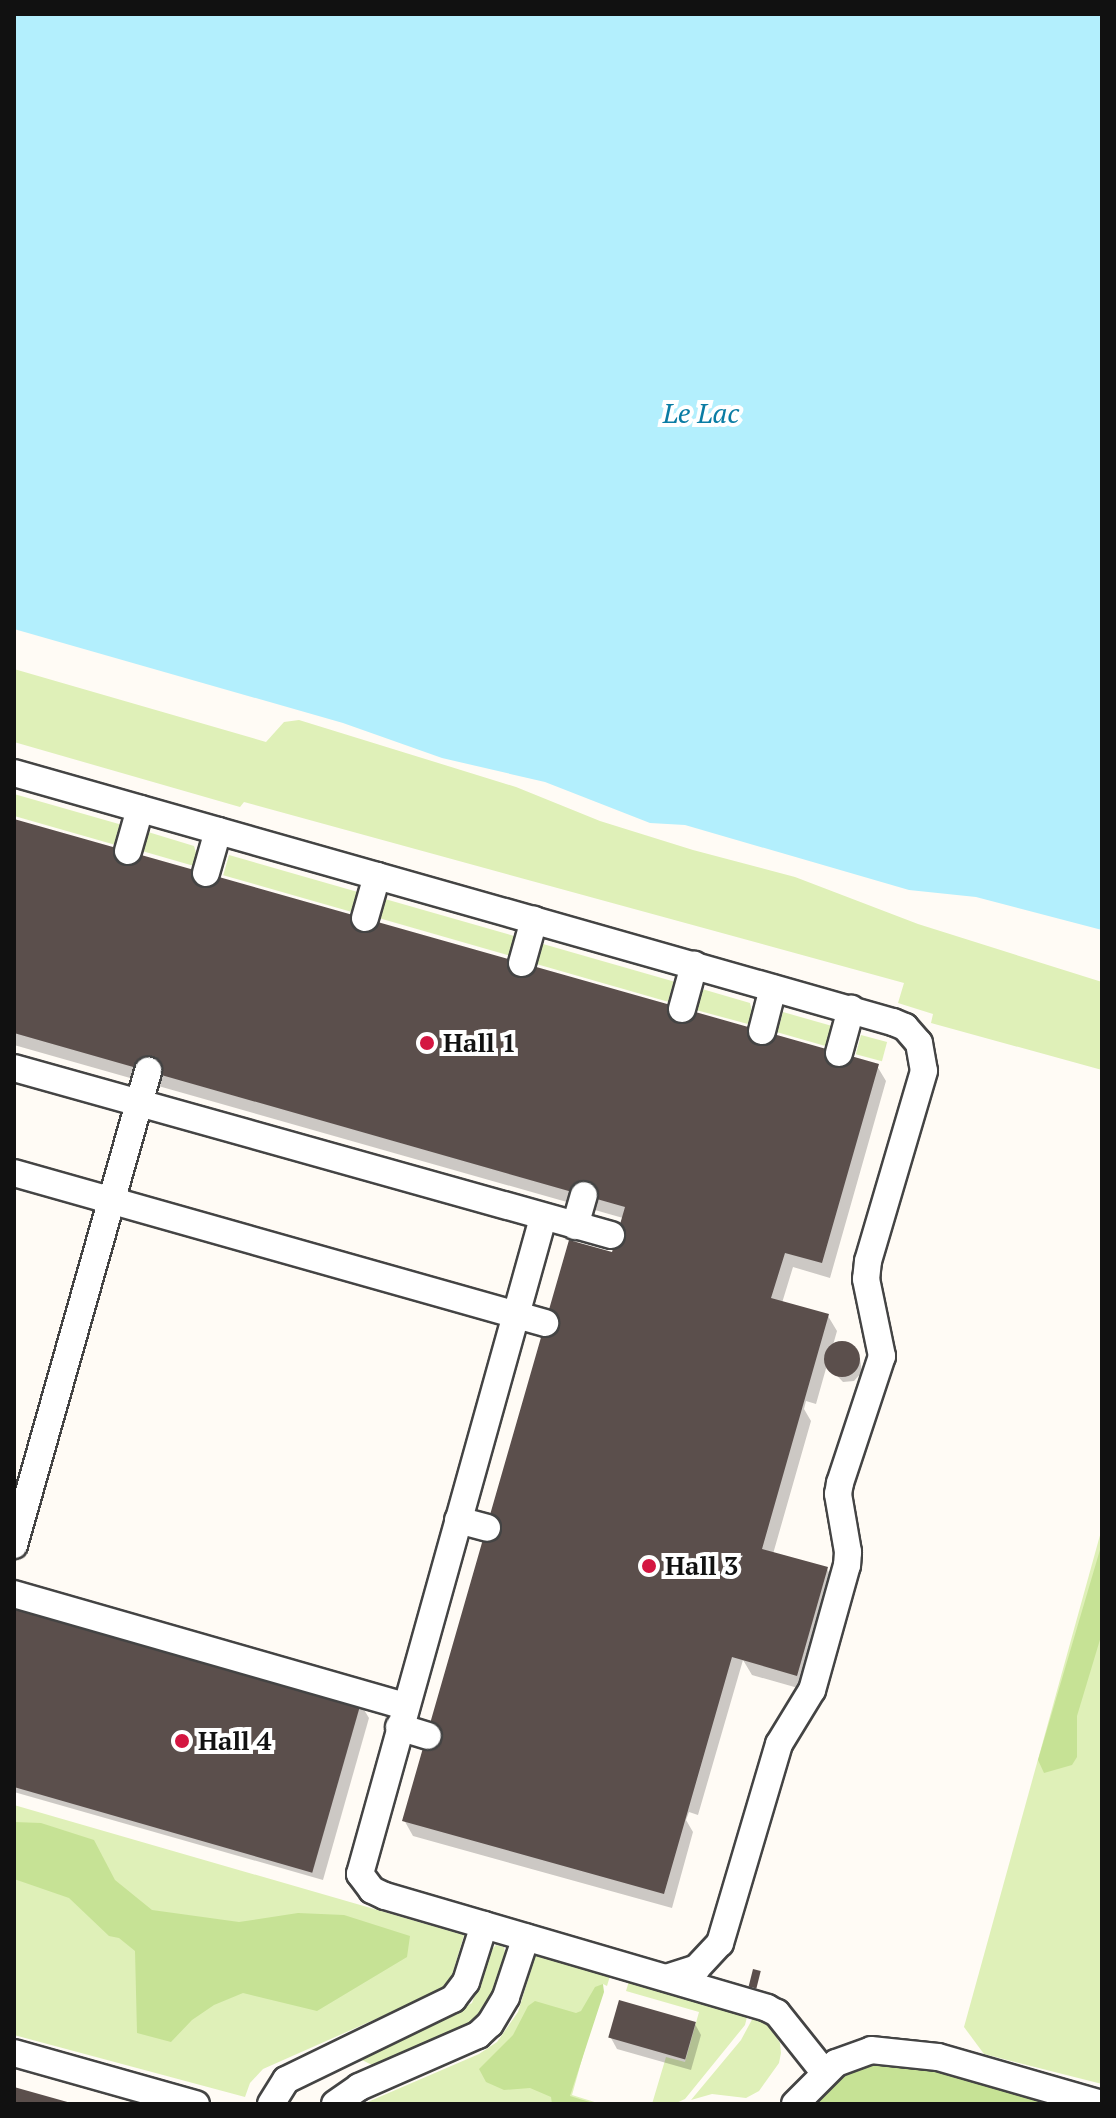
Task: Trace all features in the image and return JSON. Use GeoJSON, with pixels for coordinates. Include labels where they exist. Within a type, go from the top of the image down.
{"type":"FeatureCollection","features":[{"type":"Feature","properties":{"kind":"street"},"geometry":{"type":"LineString","coordinates":[[14,773],[851,1009],[905,1027],[919,1043],[924,1060],[868,1261],[866,1279],[882,1356],[840,1483],[847,1565],[812,1690],[779,1744],[720,1943],[697,1968],[667,1978]]}},
{"type":"Feature","properties":{"kind":"street"},"geometry":{"type":"LineString","coordinates":[[128,851],[140,809]]}},
{"type":"Feature","properties":{"kind":"street"},"geometry":{"type":"LineString","coordinates":[[206,873],[218,831]]}},
{"type":"Feature","properties":{"kind":"street"},"geometry":{"type":"LineString","coordinates":[[365,918],[377,876]]}},
{"type":"Feature","properties":{"kind":"street"},"geometry":{"type":"LineString","coordinates":[[522,963],[534,920]]}},
{"type":"Feature","properties":{"kind":"street"},"geometry":{"type":"LineString","coordinates":[[682,1009],[694,965]]}},
{"type":"Feature","properties":{"kind":"street"},"geometry":{"type":"LineString","coordinates":[[762,1031],[773,988]]}},
{"type":"Feature","properties":{"kind":"street"},"geometry":{"type":"LineString","coordinates":[[839,1053],[851,1009]]}},
{"type":"Feature","properties":{"kind":"street"},"geometry":{"type":"LineString","coordinates":[[14,1068],[611,1235]]}},
{"type":"Feature","properties":{"kind":"street"},"geometry":{"type":"LineString","coordinates":[[14,1545],[148,1071]]}},
{"type":"Feature","properties":{"kind":"street"},"geometry":{"type":"LineString","coordinates":[[14,1173],[545,1323]]}},
{"type":"Feature","properties":{"kind":"street"},"geometry":{"type":"LineString","coordinates":[[575,1226],[584,1195]]}},
{"type":"Feature","properties":{"kind":"street"},"geometry":{"type":"LineString","coordinates":[[543,1218],[360,1874],[372,1890],[385,1896],[767,2008],[777,2013],[824,2072]]}},
{"type":"Feature","properties":{"kind":"street"},"geometry":{"type":"LineString","coordinates":[[458,1520],[487,1528]]}},
{"type":"Feature","properties":{"kind":"street"},"geometry":{"type":"LineString","coordinates":[[14,1594],[402,1716],[428,1736]]}},
{"type":"Feature","properties":{"kind":"street"},"geometry":{"type":"LineString","coordinates":[[271,2104],[286,2080],[453,1999],[466,1982],[484,1925]]}},
{"type":"Feature","properties":{"kind":"street"},"geometry":{"type":"LineString","coordinates":[[335,2104],[359,2087],[478,2035],[490,2024],[506,1997],[526,1937]]}},
{"type":"Feature","properties":{"kind":"street"},"geometry":{"type":"LineString","coordinates":[[795,2104],[824,2072],[871,2050],[905,2051],[1102,2104]]}},
{"type":"Feature","properties":{"kind":"street"},"geometry":{"type":"LineString","coordinates":[[14,2053],[196,2104]]}},
{"type":"Feature","properties":{"kind":"green space"},"geometry":{"type":"Polygon","coordinates":[[[14,669],[266,742],[284,722],[299,720],[516,787],[600,821],[795,877],[918,924],[1102,982],[1102,1070],[931,1023],[933,1014],[898,1003],[904,983],[244,802],[240,807],[14,742],[14,669]]]}},
{"type":"Feature","properties":{"kind":"green space"},"geometry":{"type":"Polygon","coordinates":[[[14,794],[120,824],[114,845],[14,816],[14,794]]]}},
{"type":"Feature","properties":{"kind":"green space"},"geometry":{"type":"Polygon","coordinates":[[[148,832],[194,846],[197,856],[194,866],[142,851],[148,832]]]}},
{"type":"Feature","properties":{"kind":"green space"},"geometry":{"type":"Polygon","coordinates":[[[229,855],[357,892],[351,912],[223,875],[229,855]]]}},
{"type":"Feature","properties":{"kind":"green space"},"geometry":{"type":"Polygon","coordinates":[[[385,899],[516,936],[510,956],[379,918],[385,899]]]}},
{"type":"Feature","properties":{"kind":"green space"},"geometry":{"type":"Polygon","coordinates":[[[543,944],[674,981],[668,1002],[537,964],[543,944]]]}},
{"type":"Feature","properties":{"kind":"green space"},"geometry":{"type":"Polygon","coordinates":[[[702,989],[750,1003],[752,1012],[748,1024],[696,1010],[702,989]]]}},
{"type":"Feature","properties":{"kind":"green space"},"geometry":{"type":"Polygon","coordinates":[[[783,1012],[833,1026],[827,1047],[777,1032],[783,1012]]]}},
{"type":"Feature","properties":{"kind":"green space"},"geometry":{"type":"Polygon","coordinates":[[[861,1035],[887,1042],[882,1061],[856,1054],[861,1035]]]}},
{"type":"Feature","properties":{"kind":"green space"},"geometry":{"type":"Polygon","coordinates":[[[1102,1528],[1102,2084],[984,2054],[964,2027],[1102,1528]]]}},
{"type":"Feature","properties":{"kind":"green space"},"geometry":{"type":"Polygon","coordinates":[[[1102,1543],[1102,1633],[1077,1716],[1077,1757],[1072,1765],[1044,1773],[1038,1760],[1102,1543]]]}},
{"type":"Feature","properties":{"kind":"green space"},"geometry":{"type":"Polygon","coordinates":[[[14,1805],[464,1935],[451,1979],[439,1991],[263,2069],[250,2083],[245,2097],[14,2035],[14,1805]]]}},
{"type":"Feature","properties":{"kind":"green space"},"geometry":{"type":"Polygon","coordinates":[[[14,1822],[41,1823],[94,1840],[115,1880],[152,1910],[239,1922],[298,1913],[344,1915],[410,1936],[407,1957],[317,2011],[243,1993],[214,2005],[192,2020],[171,2042],[137,2033],[135,1951],[119,1938],[109,1936],[69,1898],[14,1879],[14,1822]]]}},
{"type":"Feature","properties":{"kind":"green space"},"geometry":{"type":"Polygon","coordinates":[[[496,1945],[504,1947],[506,1957],[489,2002],[475,2021],[394,2060],[374,2066],[362,2060],[472,2003],[490,1951],[496,1945]]]}},
{"type":"Feature","properties":{"kind":"green space"},"geometry":{"type":"Polygon","coordinates":[[[536,1954],[610,1976],[607,1986],[603,1984],[572,2095],[601,2104],[363,2104],[479,2054],[497,2042],[518,2012],[536,1954]]]}},
{"type":"Feature","properties":{"kind":"green space"},"geometry":{"type":"Polygon","coordinates":[[[629,1981],[748,2013],[745,2025],[685,2099],[674,2104],[652,2104],[666,2057],[685,2062],[699,2012],[626,1991],[629,1981]]]}},
{"type":"Feature","properties":{"kind":"green space"},"geometry":{"type":"Polygon","coordinates":[[[603,1984],[604,1992],[570,2096],[596,2104],[552,2104],[551,2097],[530,2088],[504,2090],[486,2082],[479,2069],[513,2035],[528,2006],[535,2001],[576,2013],[581,2011],[595,1987],[603,1984]]]}},
{"type":"Feature","properties":{"kind":"green space"},"geometry":{"type":"Polygon","coordinates":[[[755,2014],[768,2024],[780,2043],[781,2053],[779,2063],[759,2091],[746,2098],[712,2094],[691,2100],[741,2040],[755,2014]]]}},
{"type":"Feature","properties":{"kind":"green space"},"geometry":{"type":"Polygon","coordinates":[[[878,2062],[909,2063],[1053,2104],[808,2104],[846,2070],[878,2062]]]}},
{"type":"Feature","properties":{"kind":"water","name":"Le Lac"},"geometry":{"type":"Polygon","coordinates":[[[14,14],[1102,14],[1102,930],[976,897],[909,890],[685,825],[650,823],[545,782],[442,758],[343,723],[14,629],[14,14]]]}},
{"type":"Feature","properties":{"kind":"building"},"geometry":{"type":"Polygon","coordinates":[[[14,819],[879,1064],[822,1263],[785,1253],[771,1298],[829,1314],[762,1549],[828,1567],[797,1676],[732,1657],[664,1894],[402,1821],[569,1240],[612,1252],[625,1207],[14,1033],[14,819]]]}},
{"type":"Feature","properties":{"kind":"building"},"geometry":{"type":"Polygon","coordinates":[[[842,1341],[854,1347],[860,1359],[854,1371],[842,1377],[830,1371],[824,1359],[830,1347],[842,1341]]]}},
{"type":"Feature","properties":{"kind":"building","name":"Hall 4"},"geometry":{"type":"Polygon","coordinates":[[[14,1603],[361,1703],[312,1873],[14,1787],[14,1603]]]}},
{"type":"Feature","properties":{"kind":"building"},"geometry":{"type":"Polygon","coordinates":[[[753,1969],[761,1971],[756,1988],[749,1986],[753,1969]]]}},
{"type":"Feature","properties":{"kind":"building"},"geometry":{"type":"Polygon","coordinates":[[[619,2000],[696,2022],[685,2060],[608,2037],[619,2000]]]}},
{"type":"Feature","properties":{"kind":"building"},"geometry":{"type":"Polygon","coordinates":[[[14,2087],[71,2103],[71,2104],[14,2104],[14,2087]]]}},
{"type":"Feature","properties":{"kind":"place","name":"Hall 1"},"geometry":{"type":"Point","coordinates":[427,1043]}},
{"type":"Feature","properties":{"kind":"place","name":"Hall 3"},"geometry":{"type":"Point","coordinates":[649,1566]}},
{"type":"Feature","properties":{"kind":"place","name":"Hall 4"},"geometry":{"type":"Point","coordinates":[182,1741]}}]}
